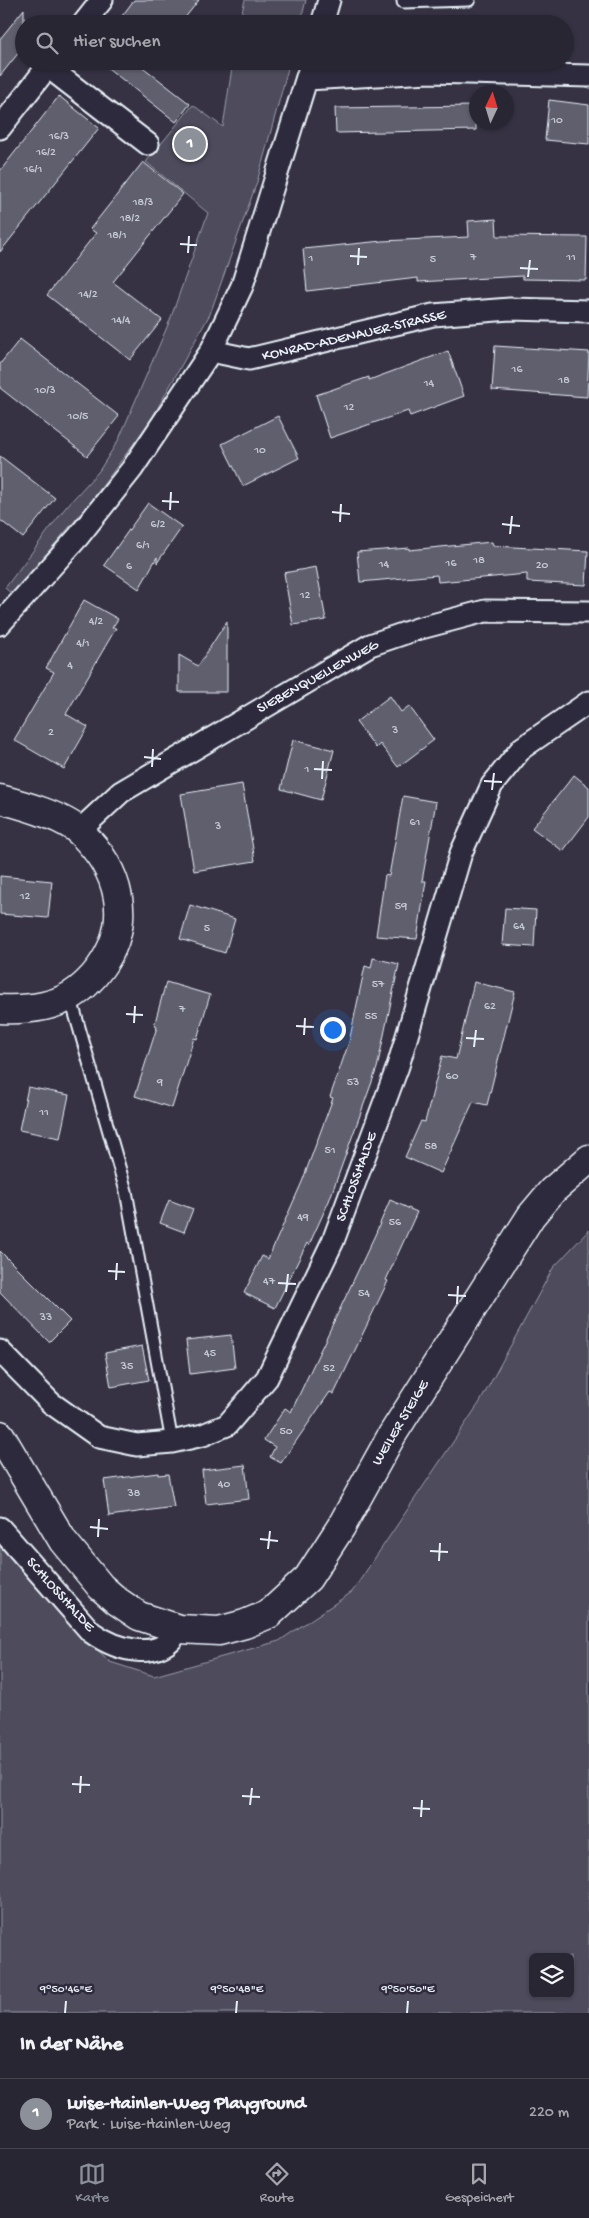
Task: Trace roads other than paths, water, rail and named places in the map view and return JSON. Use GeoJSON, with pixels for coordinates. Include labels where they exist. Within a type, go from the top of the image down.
{"type":"FeatureCollection","features":[{"type":"Feature","properties":{"kind":"street"},"geometry":{"type":"LineString","coordinates":[[90,15],[102,0]]}},
{"type":"Feature","properties":{"kind":"street"},"geometry":{"type":"LineString","coordinates":[[325,15],[329,0]]}},
{"type":"Feature","properties":{"kind":"street"},"geometry":{"type":"LineString","coordinates":[[0,128],[45,70]]}},
{"type":"Feature","properties":{"kind":"street"},"geometry":{"type":"LineString","coordinates":[[57,70],[148,144]]}},
{"type":"Feature","properties":{"kind":"street"},"geometry":{"type":"LineString","coordinates":[[0,624],[78,536],[132,469],[211,351],[242,286],[310,70],[589,76]]}},
{"type":"Feature","properties":{"kind":"street","name":"KONRAD-ADENAUER-STRASSE"},"geometry":{"type":"LineString","coordinates":[[211,351],[249,359],[433,315],[510,309],[589,312]]}},
{"type":"Feature","properties":{"kind":"street","name":"SIEBENQUELLENWEG"},"geometry":{"type":"LineString","coordinates":[[79,830],[121,792],[370,645],[416,629],[484,611],[589,612]]}},
{"type":"Feature","properties":{"kind":"street","name":"SCHLOSSHALDE"},"geometry":{"type":"LineString","coordinates":[[0,1351],[50,1403],[99,1437],[137,1445],[172,1442],[203,1435],[227,1424],[266,1378],[333,1241],[398,1066],[461,853],[492,785],[522,748],[589,702]]}},
{"type":"Feature","properties":{"kind":"street"},"geometry":{"type":"LineString","coordinates":[[0,799],[44,812],[79,830],[99,852],[113,878],[120,904],[118,933],[110,954],[94,976],[70,996],[44,1006],[13,1010],[0,1009]]}},
{"type":"Feature","properties":{"kind":"street","name":"WEILER STEIGE"},"geometry":{"type":"LineString","coordinates":[[0,1435],[63,1541],[101,1587],[139,1616],[180,1629],[219,1631],[245,1624],[269,1614],[308,1578],[341,1527],[392,1435],[531,1216],[552,1190],[589,1159]]}},
{"type":"Feature","properties":{"kind":"street","name":"SCHLOSSHALDE"},"geometry":{"type":"LineString","coordinates":[[0,1528],[91,1632],[105,1643],[124,1650],[146,1651],[164,1646],[175,1638],[180,1629]]}},
{"type":"Feature","properties":{"kind":"lane"},"geometry":{"type":"LineString","coordinates":[[403,0],[402,2],[469,0]]}},
{"type":"Feature","properties":{"kind":"lane"},"geometry":{"type":"LineString","coordinates":[[70,996],[126,1191],[172,1442]]}},
{"type":"Feature","properties":{"kind":"place","name":"Luise-Hainlen-Weg Playground"},"geometry":{"type":"Point","coordinates":[190,144]}}]}
